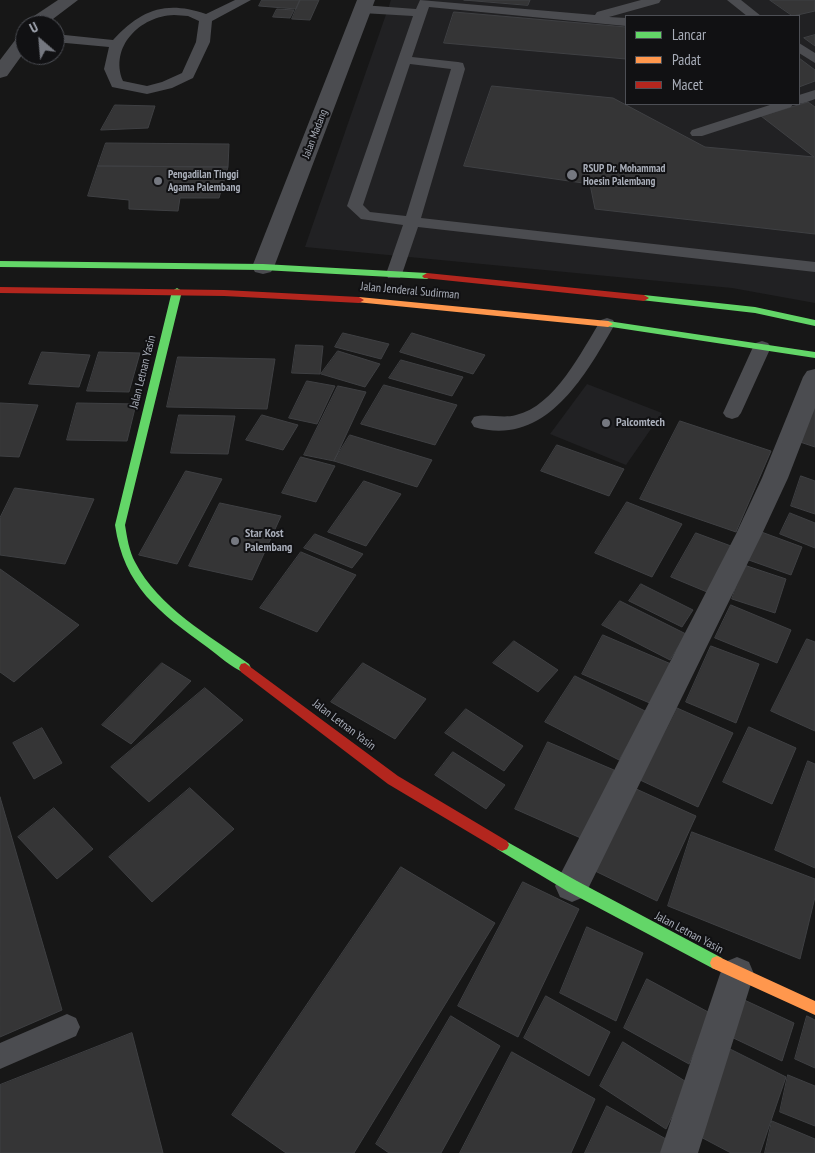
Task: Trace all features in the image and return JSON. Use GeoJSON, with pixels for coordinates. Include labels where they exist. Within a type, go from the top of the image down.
{"type":"FeatureCollection","features":[{"type":"Feature","properties":{"kind":"main road","name":"Jalan Jenderal Sudirman"},"geometry":{"type":"LineString","coordinates":[[0,264],[263,267],[394,274],[514,283],[755,310],[815,323]]}},
{"type":"Feature","properties":{"kind":"main road","name":"Jalan Jenderal Sudirman"},"geometry":{"type":"LineString","coordinates":[[0,290],[177,291],[281,294],[450,308],[607,324],[815,355]]}},
{"type":"Feature","properties":{"kind":"main road","name":"Jalan Letnan Yasin"},"geometry":{"type":"LineString","coordinates":[[177,291],[120,524],[121,543],[136,577],[170,610],[393,780],[572,886],[737,974],[815,1008]]}},
{"type":"Feature","properties":{"kind":"street"},"geometry":{"type":"LineString","coordinates":[[47,15],[69,0]]}},
{"type":"Feature","properties":{"kind":"street","name":"Jalan Madang"},"geometry":{"type":"LineString","coordinates":[[263,267],[364,4]]}},
{"type":"Feature","properties":{"kind":"street"},"geometry":{"type":"LineString","coordinates":[[0,72],[15,52]]}},
{"type":"Feature","properties":{"kind":"street"},"geometry":{"type":"LineString","coordinates":[[572,886],[775,478],[815,377]]}},
{"type":"Feature","properties":{"kind":"street"},"geometry":{"type":"LineString","coordinates":[[679,1153],[737,974]]}},
{"type":"Feature","properties":{"kind":"lane"},"geometry":{"type":"LineString","coordinates":[[206,19],[244,0]]}},
{"type":"Feature","properties":{"kind":"lane"},"geometry":{"type":"LineString","coordinates":[[387,0],[423,5],[625,22]]}},
{"type":"Feature","properties":{"kind":"lane"},"geometry":{"type":"LineString","coordinates":[[589,19],[655,0]]}},
{"type":"Feature","properties":{"kind":"lane"},"geometry":{"type":"LineString","coordinates":[[733,0],[754,15]]}},
{"type":"Feature","properties":{"kind":"lane"},"geometry":{"type":"LineString","coordinates":[[364,4],[423,5]]}},
{"type":"Feature","properties":{"kind":"lane"},"geometry":{"type":"LineString","coordinates":[[423,5],[406,60],[355,206],[366,216],[815,267]]}},
{"type":"Feature","properties":{"kind":"lane"},"geometry":{"type":"LineString","coordinates":[[173,11],[194,13],[206,19],[203,42],[188,75],[168,85],[147,90],[117,84],[111,69],[116,44],[142,19],[154,14],[173,11]]}},
{"type":"Feature","properties":{"kind":"lane"},"geometry":{"type":"LineString","coordinates":[[65,39],[116,44]]}},
{"type":"Feature","properties":{"kind":"lane"},"geometry":{"type":"LineString","coordinates":[[800,48],[815,59]]}},
{"type":"Feature","properties":{"kind":"lane"},"geometry":{"type":"LineString","coordinates":[[394,274],[412,222],[458,69],[458,66],[453,65],[406,60]]}},
{"type":"Feature","properties":{"kind":"lane"},"geometry":{"type":"LineString","coordinates":[[800,100],[815,94]]}},
{"type":"Feature","properties":{"kind":"lane"},"geometry":{"type":"LineString","coordinates":[[697,133],[783,105]]}},
{"type":"Feature","properties":{"kind":"lane"},"geometry":{"type":"LineString","coordinates":[[480,422],[514,423],[538,415],[562,391],[591,351],[607,324]]}},
{"type":"Feature","properties":{"kind":"lane"},"geometry":{"type":"LineString","coordinates":[[732,413],[762,347]]}},
{"type":"Feature","properties":{"kind":"lane"},"geometry":{"type":"LineString","coordinates":[[0,1056],[67,1027]]}},
{"type":"Feature","properties":{"kind":"shaded area","name":"RSUP Dr. Mohammad Hoesin Palembang"},"geometry":{"type":"Polygon","coordinates":[[[391,0],[815,0],[815,303],[732,288],[305,247],[391,0]]]}},
{"type":"Feature","properties":{"kind":"shaded area","name":"Palcomtech"},"geometry":{"type":"Polygon","coordinates":[[[587,384],[662,413],[626,465],[550,434],[587,384]]]}},
{"type":"Feature","properties":{"kind":"building"},"geometry":{"type":"Polygon","coordinates":[[[262,0],[300,0],[296,9],[259,6],[262,0]]]}},
{"type":"Feature","properties":{"kind":"building"},"geometry":{"type":"Polygon","coordinates":[[[300,0],[319,0],[310,20],[292,19],[300,0]]]}},
{"type":"Feature","properties":{"kind":"building"},"geometry":{"type":"Polygon","coordinates":[[[464,0],[530,0],[528,5],[464,0]]]}},
{"type":"Feature","properties":{"kind":"building"},"geometry":{"type":"Polygon","coordinates":[[[770,0],[815,0],[815,11],[792,15],[770,0]]]}},
{"type":"Feature","properties":{"kind":"building"},"geometry":{"type":"Polygon","coordinates":[[[277,9],[294,10],[290,18],[273,17],[277,9]]]}},
{"type":"Feature","properties":{"kind":"building"},"geometry":{"type":"Polygon","coordinates":[[[454,12],[625,27],[625,59],[444,43],[454,12]]]}},
{"type":"Feature","properties":{"kind":"building"},"geometry":{"type":"Polygon","coordinates":[[[815,35],[815,46],[804,38],[815,35]]]}},
{"type":"Feature","properties":{"kind":"building"},"geometry":{"type":"Polygon","coordinates":[[[800,59],[815,70],[815,81],[800,87],[800,59]]]}},
{"type":"Feature","properties":{"kind":"building"},"geometry":{"type":"Polygon","coordinates":[[[492,86],[613,98],[705,147],[814,157],[761,116],[808,102],[815,107],[815,234],[595,209],[590,184],[464,166],[492,86]]]}},
{"type":"Feature","properties":{"kind":"building"},"geometry":{"type":"Polygon","coordinates":[[[115,105],[155,106],[148,128],[101,130],[115,105]]]}},
{"type":"Feature","properties":{"kind":"building"},"geometry":{"type":"Polygon","coordinates":[[[106,143],[229,144],[228,167],[98,166],[106,143]]]}},
{"type":"Feature","properties":{"kind":"building","name":"Pengadilan Tinggi Agama Palembang"},"geometry":{"type":"Polygon","coordinates":[[[98,166],[228,167],[219,198],[180,198],[178,211],[129,209],[129,200],[88,196],[98,166]]]}},
{"type":"Feature","properties":{"kind":"building"},"geometry":{"type":"Polygon","coordinates":[[[343,333],[389,344],[381,359],[335,347],[343,333]]]}},
{"type":"Feature","properties":{"kind":"building"},"geometry":{"type":"Polygon","coordinates":[[[412,333],[485,355],[473,374],[400,352],[412,333]]]}},
{"type":"Feature","properties":{"kind":"building"},"geometry":{"type":"Polygon","coordinates":[[[296,345],[323,346],[320,374],[292,373],[296,345]]]}},
{"type":"Feature","properties":{"kind":"building"},"geometry":{"type":"Polygon","coordinates":[[[338,351],[380,364],[365,387],[321,374],[338,351]]]}},
{"type":"Feature","properties":{"kind":"building"},"geometry":{"type":"Polygon","coordinates":[[[42,352],[90,355],[79,387],[29,384],[42,352]]]}},
{"type":"Feature","properties":{"kind":"building"},"geometry":{"type":"Polygon","coordinates":[[[99,352],[140,353],[129,392],[87,391],[99,352]]]}},
{"type":"Feature","properties":{"kind":"building"},"geometry":{"type":"Polygon","coordinates":[[[178,357],[275,359],[267,409],[167,407],[178,357]]]}},
{"type":"Feature","properties":{"kind":"building"},"geometry":{"type":"Polygon","coordinates":[[[401,360],[463,377],[452,396],[389,378],[401,360]]]}},
{"type":"Feature","properties":{"kind":"building"},"geometry":{"type":"Polygon","coordinates":[[[307,381],[335,386],[317,424],[289,418],[307,381]]]}},
{"type":"Feature","properties":{"kind":"building"},"geometry":{"type":"Polygon","coordinates":[[[384,385],[457,405],[435,445],[361,424],[384,385]]]}},
{"type":"Feature","properties":{"kind":"building"},"geometry":{"type":"Polygon","coordinates":[[[338,386],[366,392],[334,461],[304,455],[338,386]]]}},
{"type":"Feature","properties":{"kind":"building"},"geometry":{"type":"Polygon","coordinates":[[[0,403],[38,405],[19,457],[0,456],[0,403]]]}},
{"type":"Feature","properties":{"kind":"building"},"geometry":{"type":"Polygon","coordinates":[[[77,403],[136,404],[127,441],[67,440],[77,403]]]}},
{"type":"Feature","properties":{"kind":"building"},"geometry":{"type":"Polygon","coordinates":[[[815,408],[815,447],[800,442],[815,408]]]}},
{"type":"Feature","properties":{"kind":"building"},"geometry":{"type":"Polygon","coordinates":[[[179,415],[235,416],[228,454],[171,453],[179,415]]]}},
{"type":"Feature","properties":{"kind":"building"},"geometry":{"type":"Polygon","coordinates":[[[262,415],[298,425],[283,450],[246,440],[262,415]]]}},
{"type":"Feature","properties":{"kind":"building"},"geometry":{"type":"Polygon","coordinates":[[[680,421],[771,451],[736,532],[640,499],[680,421]]]}},
{"type":"Feature","properties":{"kind":"building"},"geometry":{"type":"Polygon","coordinates":[[[350,435],[432,460],[417,487],[334,461],[350,435]]]}},
{"type":"Feature","properties":{"kind":"building"},"geometry":{"type":"Polygon","coordinates":[[[557,445],[624,469],[609,496],[541,471],[557,445]]]}},
{"type":"Feature","properties":{"kind":"building"},"geometry":{"type":"Polygon","coordinates":[[[301,457],[335,466],[316,502],[282,493],[301,457]]]}},
{"type":"Feature","properties":{"kind":"building"},"geometry":{"type":"Polygon","coordinates":[[[186,471],[222,479],[177,564],[139,555],[186,471]]]}},
{"type":"Feature","properties":{"kind":"building"},"geometry":{"type":"Polygon","coordinates":[[[801,476],[815,481],[815,514],[791,506],[801,476]]]}},
{"type":"Feature","properties":{"kind":"building"},"geometry":{"type":"Polygon","coordinates":[[[364,481],[401,494],[366,546],[328,532],[364,481]]]}},
{"type":"Feature","properties":{"kind":"building"},"geometry":{"type":"Polygon","coordinates":[[[15,488],[94,499],[65,564],[0,555],[0,518],[15,488]]]}},
{"type":"Feature","properties":{"kind":"building"},"geometry":{"type":"Polygon","coordinates":[[[627,502],[682,524],[652,577],[595,553],[627,502]]]}},
{"type":"Feature","properties":{"kind":"building","name":"Star Kost Palembang"},"geometry":{"type":"Polygon","coordinates":[[[220,503],[281,516],[252,580],[189,566],[220,503]]]}},
{"type":"Feature","properties":{"kind":"building"},"geometry":{"type":"Polygon","coordinates":[[[790,513],[815,523],[815,548],[780,534],[790,513]]]}},
{"type":"Feature","properties":{"kind":"building"},"geometry":{"type":"Polygon","coordinates":[[[756,530],[802,547],[791,575],[743,558],[756,530]]]}},
{"type":"Feature","properties":{"kind":"building"},"geometry":{"type":"Polygon","coordinates":[[[696,533],[731,546],[707,592],[671,577],[696,533]]]}},
{"type":"Feature","properties":{"kind":"building"},"geometry":{"type":"Polygon","coordinates":[[[315,534],[363,554],[352,568],[304,548],[315,534]]]}},
{"type":"Feature","properties":{"kind":"building"},"geometry":{"type":"Polygon","coordinates":[[[301,552],[356,575],[317,632],[260,608],[301,552]]]}},
{"type":"Feature","properties":{"kind":"building"},"geometry":{"type":"Polygon","coordinates":[[[744,565],[786,579],[775,613],[732,599],[744,565]]]}},
{"type":"Feature","properties":{"kind":"building"},"geometry":{"type":"Polygon","coordinates":[[[0,569],[79,625],[14,682],[0,672],[0,569]]]}},
{"type":"Feature","properties":{"kind":"building"},"geometry":{"type":"Polygon","coordinates":[[[641,584],[693,610],[682,627],[629,601],[641,584]]]}},
{"type":"Feature","properties":{"kind":"building"},"geometry":{"type":"Polygon","coordinates":[[[620,601],[686,634],[670,660],[602,625],[620,601]]]}},
{"type":"Feature","properties":{"kind":"building"},"geometry":{"type":"Polygon","coordinates":[[[731,605],[791,630],[777,663],[715,638],[731,605]]]}},
{"type":"Feature","properties":{"kind":"building"},"geometry":{"type":"Polygon","coordinates":[[[603,635],[671,664],[652,704],[582,674],[603,635]]]}},
{"type":"Feature","properties":{"kind":"building"},"geometry":{"type":"Polygon","coordinates":[[[807,639],[815,642],[815,731],[771,711],[807,639]]]}},
{"type":"Feature","properties":{"kind":"building"},"geometry":{"type":"Polygon","coordinates":[[[514,641],[558,670],[538,692],[493,663],[514,641]]]}},
{"type":"Feature","properties":{"kind":"building"},"geometry":{"type":"Polygon","coordinates":[[[711,646],[759,664],[736,723],[686,702],[711,646]]]}},
{"type":"Feature","properties":{"kind":"building"},"geometry":{"type":"Polygon","coordinates":[[[162,663],[191,681],[131,744],[102,725],[162,663]]]}},
{"type":"Feature","properties":{"kind":"building"},"geometry":{"type":"Polygon","coordinates":[[[363,663],[426,699],[395,739],[331,702],[363,663]]]}},
{"type":"Feature","properties":{"kind":"building"},"geometry":{"type":"Polygon","coordinates":[[[575,676],[647,712],[619,760],[545,722],[575,676]]]}},
{"type":"Feature","properties":{"kind":"building"},"geometry":{"type":"Polygon","coordinates":[[[205,688],[243,720],[149,802],[111,767],[205,688]]]}},
{"type":"Feature","properties":{"kind":"building"},"geometry":{"type":"Polygon","coordinates":[[[677,708],[733,733],[698,807],[640,780],[677,708]]]}},
{"type":"Feature","properties":{"kind":"building"},"geometry":{"type":"Polygon","coordinates":[[[466,709],[523,746],[504,771],[445,733],[466,709]]]}},
{"type":"Feature","properties":{"kind":"building"},"geometry":{"type":"Polygon","coordinates":[[[749,727],[796,748],[772,804],[723,782],[749,727]]]}},
{"type":"Feature","properties":{"kind":"building"},"geometry":{"type":"Polygon","coordinates":[[[42,728],[62,763],[34,779],[13,743],[42,728]]]}},
{"type":"Feature","properties":{"kind":"building"},"geometry":{"type":"Polygon","coordinates":[[[548,742],[614,770],[583,839],[515,809],[548,742]]]}},
{"type":"Feature","properties":{"kind":"building"},"geometry":{"type":"Polygon","coordinates":[[[453,752],[505,785],[486,809],[435,775],[453,752]]]}},
{"type":"Feature","properties":{"kind":"building"},"geometry":{"type":"Polygon","coordinates":[[[808,761],[815,764],[815,868],[775,850],[808,761]]]}},
{"type":"Feature","properties":{"kind":"building"},"geometry":{"type":"Polygon","coordinates":[[[190,788],[234,829],[152,902],[109,857],[190,788]]]}},
{"type":"Feature","properties":{"kind":"building"},"geometry":{"type":"Polygon","coordinates":[[[634,788],[696,816],[657,901],[593,870],[634,788]]]}},
{"type":"Feature","properties":{"kind":"building"},"geometry":{"type":"Polygon","coordinates":[[[0,797],[62,1010],[0,1037],[0,797]]]}},
{"type":"Feature","properties":{"kind":"building"},"geometry":{"type":"Polygon","coordinates":[[[54,808],[93,849],[57,879],[18,837],[54,808]]]}},
{"type":"Feature","properties":{"kind":"building"},"geometry":{"type":"Polygon","coordinates":[[[692,832],[815,879],[815,897],[800,959],[668,906],[692,832]]]}},
{"type":"Feature","properties":{"kind":"building"},"geometry":{"type":"Polygon","coordinates":[[[401,867],[495,923],[354,1153],[286,1153],[232,1115],[401,867]]]}},
{"type":"Feature","properties":{"kind":"building"},"geometry":{"type":"Polygon","coordinates":[[[523,882],[579,909],[518,1037],[458,1006],[523,882]]]}},
{"type":"Feature","properties":{"kind":"building"},"geometry":{"type":"Polygon","coordinates":[[[587,927],[643,953],[616,1021],[560,993],[587,927]]]}},
{"type":"Feature","properties":{"kind":"building"},"geometry":{"type":"Polygon","coordinates":[[[647,979],[710,1013],[689,1064],[624,1028],[647,979]]]}},
{"type":"Feature","properties":{"kind":"building"},"geometry":{"type":"Polygon","coordinates":[[[546,996],[610,1032],[589,1076],[524,1038],[546,996]]]}},
{"type":"Feature","properties":{"kind":"building"},"geometry":{"type":"Polygon","coordinates":[[[740,998],[794,1023],[782,1061],[727,1035],[740,998]]]}},
{"type":"Feature","properties":{"kind":"building"},"geometry":{"type":"Polygon","coordinates":[[[451,1016],[500,1046],[441,1153],[389,1153],[376,1144],[451,1016]]]}},
{"type":"Feature","properties":{"kind":"building"},"geometry":{"type":"Polygon","coordinates":[[[807,1016],[815,1020],[815,1068],[795,1059],[807,1016]]]}},
{"type":"Feature","properties":{"kind":"building"},"geometry":{"type":"Polygon","coordinates":[[[132,1033],[163,1153],[0,1153],[0,1085],[132,1033]]]}},
{"type":"Feature","properties":{"kind":"building"},"geometry":{"type":"Polygon","coordinates":[[[623,1042],[688,1083],[666,1129],[600,1086],[623,1042]]]}},
{"type":"Feature","properties":{"kind":"building"},"geometry":{"type":"Polygon","coordinates":[[[726,1047],[786,1077],[760,1153],[731,1153],[695,1134],[726,1047]]]}},
{"type":"Feature","properties":{"kind":"building"},"geometry":{"type":"Polygon","coordinates":[[[512,1052],[595,1099],[571,1153],[460,1153],[512,1052]]]}},
{"type":"Feature","properties":{"kind":"building"},"geometry":{"type":"Polygon","coordinates":[[[788,1075],[815,1086],[815,1126],[780,1112],[788,1075]]]}},
{"type":"Feature","properties":{"kind":"building"},"geometry":{"type":"Polygon","coordinates":[[[607,1106],[666,1139],[660,1153],[585,1153],[607,1106]]]}},
{"type":"Feature","properties":{"kind":"building"},"geometry":{"type":"Polygon","coordinates":[[[772,1121],[815,1139],[815,1153],[765,1153],[772,1121]]]}},
{"type":"Feature","properties":{"kind":"traffic: fast"},"geometry":{"type":"LineString","coordinates":[[0,264],[263,267],[427,276]]}},
{"type":"Feature","properties":{"kind":"traffic: fast"},"geometry":{"type":"LineString","coordinates":[[177,291],[120,525],[124,548],[129,562],[138,577],[164,607],[245,668]]}},
{"type":"Feature","properties":{"kind":"traffic: fast"},"geometry":{"type":"LineString","coordinates":[[644,298],[755,310],[815,323]]}},
{"type":"Feature","properties":{"kind":"traffic: fast"},"geometry":{"type":"LineString","coordinates":[[608,324],[815,355]]}},
{"type":"Feature","properties":{"kind":"traffic: fast"},"geometry":{"type":"LineString","coordinates":[[502,845],[572,886],[717,963]]}},
{"type":"Feature","properties":{"kind":"traffic: slow"},"geometry":{"type":"LineString","coordinates":[[359,300],[608,324]]}},
{"type":"Feature","properties":{"kind":"traffic: slow"},"geometry":{"type":"LineString","coordinates":[[717,963],[815,1008]]}},
{"type":"Feature","properties":{"kind":"traffic: jam"},"geometry":{"type":"LineString","coordinates":[[427,276],[644,298]]}},
{"type":"Feature","properties":{"kind":"traffic: jam"},"geometry":{"type":"LineString","coordinates":[[0,290],[224,293],[359,300]]}},
{"type":"Feature","properties":{"kind":"traffic: jam"},"geometry":{"type":"LineString","coordinates":[[245,668],[393,780],[502,845]]}},
{"type":"Feature","properties":{"kind":"place","name":"RSUP Dr. Mohammad Hoesin Palembang"},"geometry":{"type":"Point","coordinates":[572,175]}},
{"type":"Feature","properties":{"kind":"place","name":"Pengadilan Tinggi Agama Palembang"},"geometry":{"type":"Point","coordinates":[158,181]}},
{"type":"Feature","properties":{"kind":"place","name":"Palcomtech"},"geometry":{"type":"Point","coordinates":[606,423]}},
{"type":"Feature","properties":{"kind":"place","name":"Star Kost Palembang"},"geometry":{"type":"Point","coordinates":[235,541]}}]}
